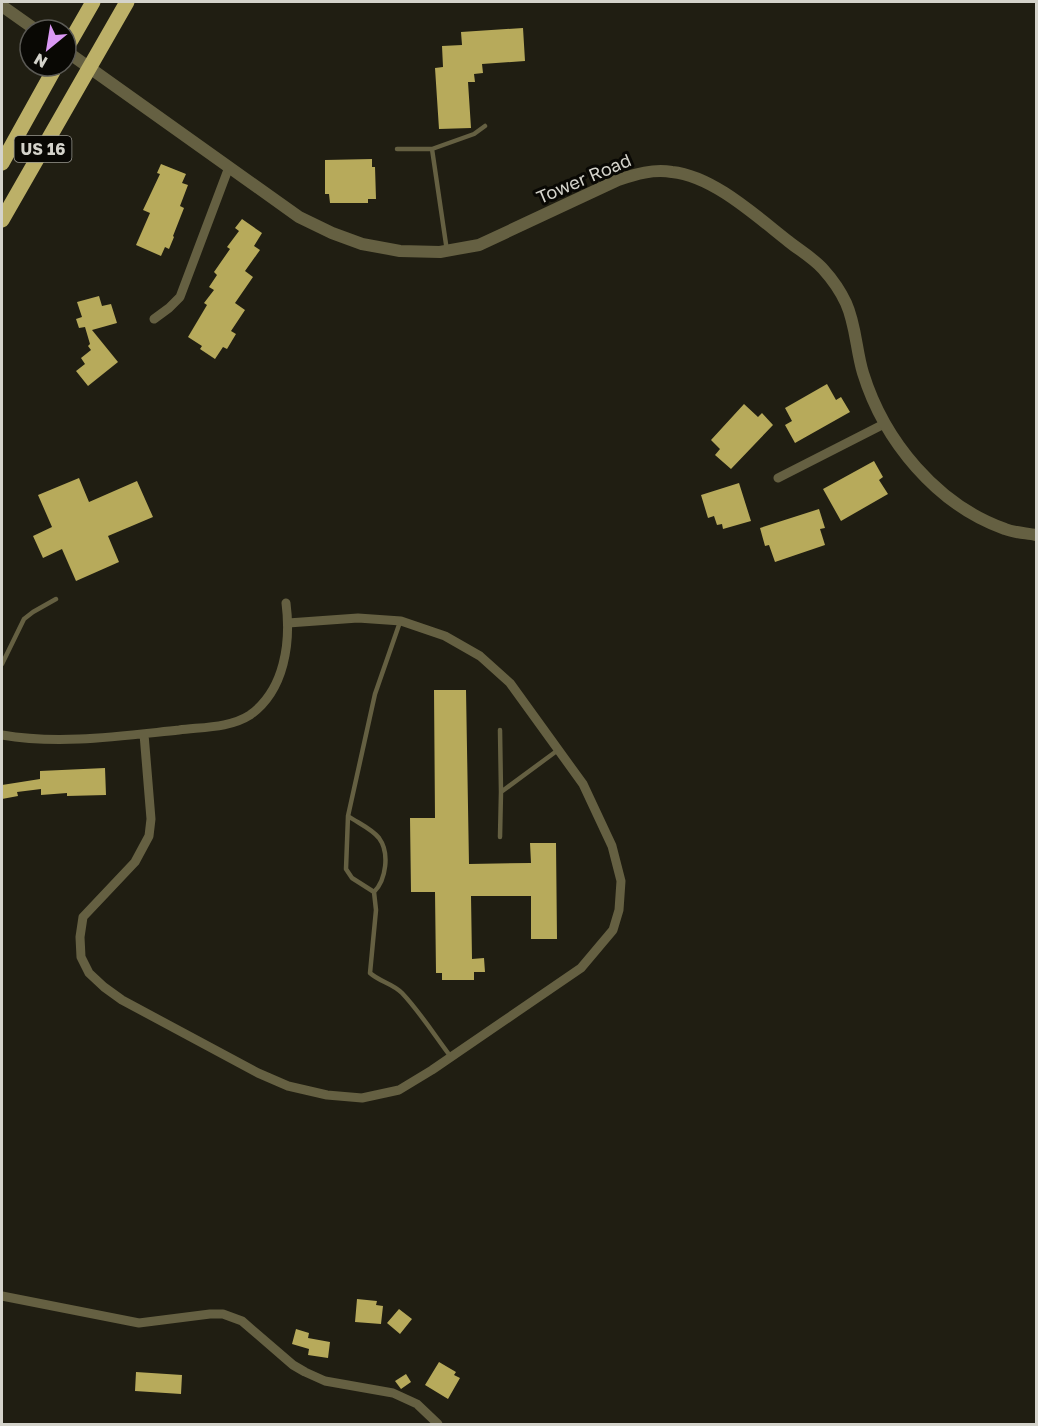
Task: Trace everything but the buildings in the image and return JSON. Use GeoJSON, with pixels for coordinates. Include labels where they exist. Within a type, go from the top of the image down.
{"type":"FeatureCollection","features":[{"type":"Feature","properties":{"kind":"highway"},"geometry":{"type":"LineString","coordinates":[[78,29],[93,2]]}},
{"type":"Feature","properties":{"kind":"highway","name":"US 16"},"geometry":{"type":"LineString","coordinates":[[2,220],[127,2]]}},
{"type":"Feature","properties":{"kind":"highway"},"geometry":{"type":"LineString","coordinates":[[2,143],[21,108],[46,78]]}},
{"type":"Feature","properties":{"kind":"highway","name":"US 16"},"geometry":{"type":"LineString","coordinates":[[2,163],[49,78]]}},
{"type":"Feature","properties":{"kind":"street"},"geometry":{"type":"LineString","coordinates":[[2,6],[19,18]]}},
{"type":"Feature","properties":{"kind":"street","name":"Tower Road"},"geometry":{"type":"LineString","coordinates":[[78,59],[299,217],[362,244],[400,251],[447,250],[479,245],[618,180],[643,172],[672,171],[696,177],[719,189],[776,232],[821,267],[835,283],[846,304],[863,372],[884,424],[898,446],[916,466],[936,486],[968,510],[1006,530],[1036,535]]}},
{"type":"Feature","properties":{"kind":"street"},"geometry":{"type":"LineString","coordinates":[[154,319],[169,309],[180,297],[228,167]]}},
{"type":"Feature","properties":{"kind":"street"},"geometry":{"type":"LineString","coordinates":[[778,478],[884,424]]}},
{"type":"Feature","properties":{"kind":"street"},"geometry":{"type":"LineString","coordinates":[[2,735],[36,739],[104,738],[229,724],[250,715],[267,697],[277,680],[288,641],[286,603]]}},
{"type":"Feature","properties":{"kind":"street"},"geometry":{"type":"LineString","coordinates":[[144,734],[151,819],[149,836],[135,862],[83,917],[80,937],[81,957],[89,973],[122,1000],[258,1073],[288,1086],[327,1095],[362,1098],[399,1090],[581,968],[613,930],[619,910],[621,881],[612,846],[583,784],[510,683],[480,656],[445,636],[401,621],[358,618],[288,623]]}},
{"type":"Feature","properties":{"kind":"street"},"geometry":{"type":"LineString","coordinates":[[2,1296],[139,1323],[223,1314],[242,1321],[293,1365],[305,1372],[326,1381],[393,1393],[417,1404],[438,1425]]}},
{"type":"Feature","properties":{"kind":"lane"},"geometry":{"type":"LineString","coordinates":[[397,149],[432,149],[474,134],[485,126]]}},
{"type":"Feature","properties":{"kind":"lane"},"geometry":{"type":"LineString","coordinates":[[432,149],[447,250]]}},
{"type":"Feature","properties":{"kind":"lane"},"geometry":{"type":"LineString","coordinates":[[2,664],[24,620],[56,599]]}},
{"type":"Feature","properties":{"kind":"lane"},"geometry":{"type":"LineString","coordinates":[[374,892],[351,879],[346,869],[348,816],[375,694],[401,621]]}},
{"type":"Feature","properties":{"kind":"lane"},"geometry":{"type":"LineString","coordinates":[[500,730],[500,837]]}},
{"type":"Feature","properties":{"kind":"lane"},"geometry":{"type":"LineString","coordinates":[[501,792],[558,750]]}},
{"type":"Feature","properties":{"kind":"lane"},"geometry":{"type":"LineString","coordinates":[[348,816],[377,836],[382,843],[385,867],[381,886],[374,892]]}},
{"type":"Feature","properties":{"kind":"lane"},"geometry":{"type":"LineString","coordinates":[[374,892],[376,910],[370,973],[376,979],[390,983],[401,993],[451,1057]]}}]}
